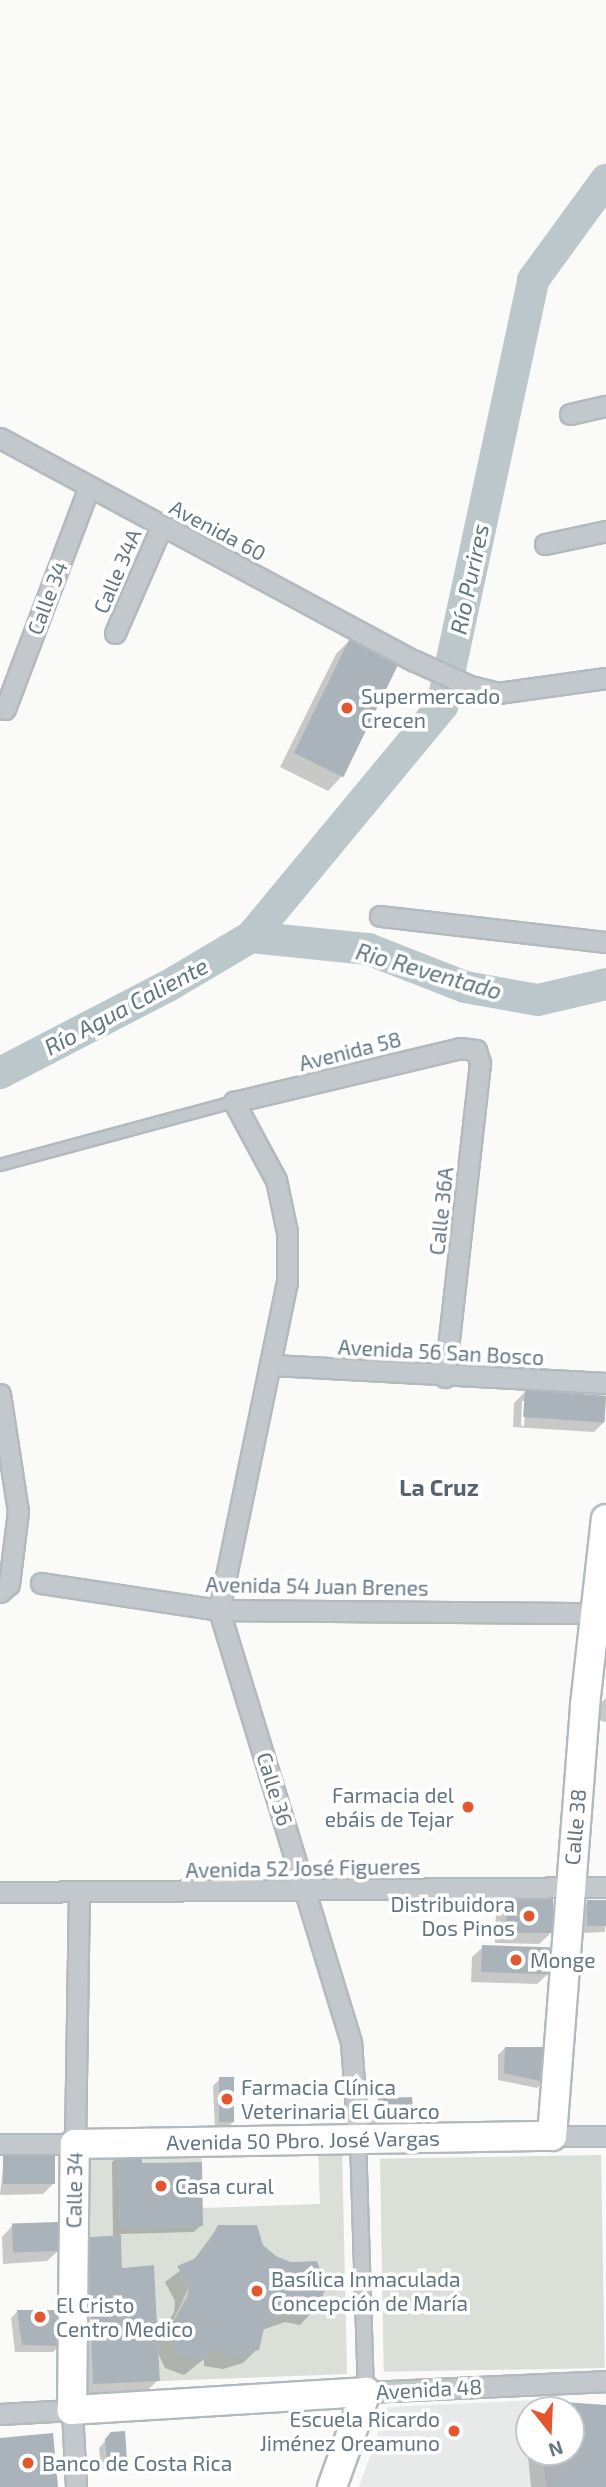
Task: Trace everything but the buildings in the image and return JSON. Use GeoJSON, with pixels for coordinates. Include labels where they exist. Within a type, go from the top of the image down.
{"type":"FeatureCollection","features":[{"type":"Feature","properties":{"kind":"main road","name":"Calle 38"},"geometry":{"type":"LineString","coordinates":[[552,2136],[570,1887],[606,1519]]}},
{"type":"Feature","properties":{"kind":"main road","name":"Avenida 50 Pbro. José Vargas"},"geometry":{"type":"LineString","coordinates":[[75,2144],[552,2136]]}},
{"type":"Feature","properties":{"kind":"main road","name":"Calle 34"},"geometry":{"type":"LineString","coordinates":[[72,2410],[75,2144]]}},
{"type":"Feature","properties":{"kind":"main road","name":"Avenida 48"},"geometry":{"type":"LineString","coordinates":[[72,2410],[366,2392]]}},
{"type":"Feature","properties":{"kind":"main road","name":"Calle 36"},"geometry":{"type":"LineString","coordinates":[[332,2487],[366,2392]]}},
{"type":"Feature","properties":{"kind":"street"},"geometry":{"type":"LineString","coordinates":[[570,414],[606,406]]}},
{"type":"Feature","properties":{"kind":"street","name":"Avenida 60"},"geometry":{"type":"LineString","coordinates":[[0,438],[161,527],[415,661],[470,686],[498,692],[606,678]]}},
{"type":"Feature","properties":{"kind":"street","name":"Calle 34"},"geometry":{"type":"LineString","coordinates":[[5,709],[89,487]]}},
{"type":"Feature","properties":{"kind":"street","name":"Calle 34A"},"geometry":{"type":"LineString","coordinates":[[115,633],[161,527]]}},
{"type":"Feature","properties":{"kind":"street"},"geometry":{"type":"LineString","coordinates":[[545,544],[606,531]]}},
{"type":"Feature","properties":{"kind":"street"},"geometry":{"type":"LineString","coordinates":[[380,916],[606,942]]}},
{"type":"Feature","properties":{"kind":"street","name":"Avenida 58"},"geometry":{"type":"LineString","coordinates":[[234,1102],[460,1048],[476,1051]]}},
{"type":"Feature","properties":{"kind":"street","name":"Calle 36A"},"geometry":{"type":"LineString","coordinates":[[444,1377],[480,1063],[476,1051]]}},
{"type":"Feature","properties":{"kind":"street","name":"Calle 36"},"geometry":{"type":"LineString","coordinates":[[234,1102],[276,1180],[287,1232],[287,1283],[273,1365],[254,1432],[219,1610],[351,2042],[358,2139],[366,2392]]}},
{"type":"Feature","properties":{"kind":"street","name":"Avenida 56 San Bosco"},"geometry":{"type":"LineString","coordinates":[[273,1365],[444,1377],[606,1383]]}},
{"type":"Feature","properties":{"kind":"street"},"geometry":{"type":"LineString","coordinates":[[0,1394],[5,1451],[18,1511],[16,1550],[2,1591]]}},
{"type":"Feature","properties":{"kind":"street","name":"Avenida 54 Juan Brenes"},"geometry":{"type":"LineString","coordinates":[[41,1583],[219,1610],[595,1613]]}},
{"type":"Feature","properties":{"kind":"street","name":"Avenida 52 José Figueres"},"geometry":{"type":"LineString","coordinates":[[0,1892],[606,1886]]}},
{"type":"Feature","properties":{"kind":"street","name":"Calle 34"},"geometry":{"type":"LineString","coordinates":[[75,2144],[79,1893]]}},
{"type":"Feature","properties":{"kind":"street","name":"Avenida 50 Pbro. José Vargas"},"geometry":{"type":"LineString","coordinates":[[552,2136],[606,2136]]}},
{"type":"Feature","properties":{"kind":"street","name":"Avenida 50 Pbro. José Vargas"},"geometry":{"type":"LineString","coordinates":[[0,2144],[75,2144]]}},
{"type":"Feature","properties":{"kind":"street","name":"Avenida 48"},"geometry":{"type":"LineString","coordinates":[[366,2392],[606,2381]]}},
{"type":"Feature","properties":{"kind":"street","name":"Calle 34"},"geometry":{"type":"LineString","coordinates":[[72,2410],[76,2487]]}},
{"type":"Feature","properties":{"kind":"street","name":"Avenida 48"},"geometry":{"type":"LineString","coordinates":[[0,2414],[72,2410]]}},
{"type":"Feature","properties":{"kind":"lane"},"geometry":{"type":"LineString","coordinates":[[0,1165],[234,1102]]}},
{"type":"Feature","properties":{"kind":"shaded area"},"geometry":{"type":"Polygon","coordinates":[[[342,2147],[347,2374],[160,2381],[154,2265],[122,2268],[121,2235],[88,2237],[87,2153],[118,2153],[120,2228],[202,2226],[202,2208],[320,2204],[318,2148],[342,2147]],[[218,2225],[201,2256],[178,2267],[189,2286],[168,2331],[179,2355],[218,2347],[218,2352],[274,2318],[300,2309],[316,2311],[327,2286],[317,2261],[291,2262],[276,2256],[263,2245],[256,2225],[218,2225]]]}},
{"type":"Feature","properties":{"kind":"shaded area"},"geometry":{"type":"Polygon","coordinates":[[[142,2152],[202,2153],[202,2162],[142,2163],[142,2152]]]}},
{"type":"Feature","properties":{"kind":"shaded area"},"geometry":{"type":"Polygon","coordinates":[[[601,2155],[605,2368],[384,2372],[380,2159],[601,2155]]]}},
{"type":"Feature","properties":{"kind":"shaded area","name":"Escuela Ricardo Jiménez Oreamuno"},"geometry":{"type":"Polygon","coordinates":[[[515,2401],[515,2466],[544,2466],[546,2487],[359,2487],[387,2407],[515,2401]]]}},
{"type":"Feature","properties":{"kind":"waterway","name":"Río Purires"},"geometry":{"type":"LineString","coordinates":[[0,1073],[168,986],[251,937],[442,706],[533,280],[606,180]]}},
{"type":"Feature","properties":{"kind":"waterway","name":"Rio Reventado"},"geometry":{"type":"LineString","coordinates":[[251,937],[368,949],[465,987],[538,1000],[606,984]]}},
{"type":"Feature","properties":{"kind":"place","name":"Supermercado Crecen"},"geometry":{"type":"Point","coordinates":[347,708]}},
{"type":"Feature","properties":{"kind":"place","name":"Farmacia del ebáis de Tejar"},"geometry":{"type":"Point","coordinates":[468,1807]}},
{"type":"Feature","properties":{"kind":"place","name":"Distribuidora Dos Pinos"},"geometry":{"type":"Point","coordinates":[529,1916]}},
{"type":"Feature","properties":{"kind":"place","name":"Monge"},"geometry":{"type":"Point","coordinates":[516,1960]}},
{"type":"Feature","properties":{"kind":"place","name":"Farmacia Clínica Veterinaria El Guarco"},"geometry":{"type":"Point","coordinates":[227,2099]}},
{"type":"Feature","properties":{"kind":"place","name":"Casa cural"},"geometry":{"type":"Point","coordinates":[161,2186]}},
{"type":"Feature","properties":{"kind":"place","name":"Basílica Inmaculada Concepción de María"},"geometry":{"type":"Point","coordinates":[257,2291]}},
{"type":"Feature","properties":{"kind":"place","name":"El Cristo Centro Medico"},"geometry":{"type":"Point","coordinates":[40,2317]}},
{"type":"Feature","properties":{"kind":"place","name":"Escuela Ricardo Jiménez Oreamuno"},"geometry":{"type":"Point","coordinates":[454,2431]}},
{"type":"Feature","properties":{"kind":"place","name":"Banco de Costa Rica"},"geometry":{"type":"Point","coordinates":[28,2463]}},
{"type":"Feature","properties":{"kind":"district","name":"La Cruz"},"geometry":{"type":"Point","coordinates":[439,1487]}},
{"type":"Feature","properties":{"kind":"water label","name":"Río Agua Caliente"},"geometry":{"type":"Point","coordinates":[126,1006]}}]}
